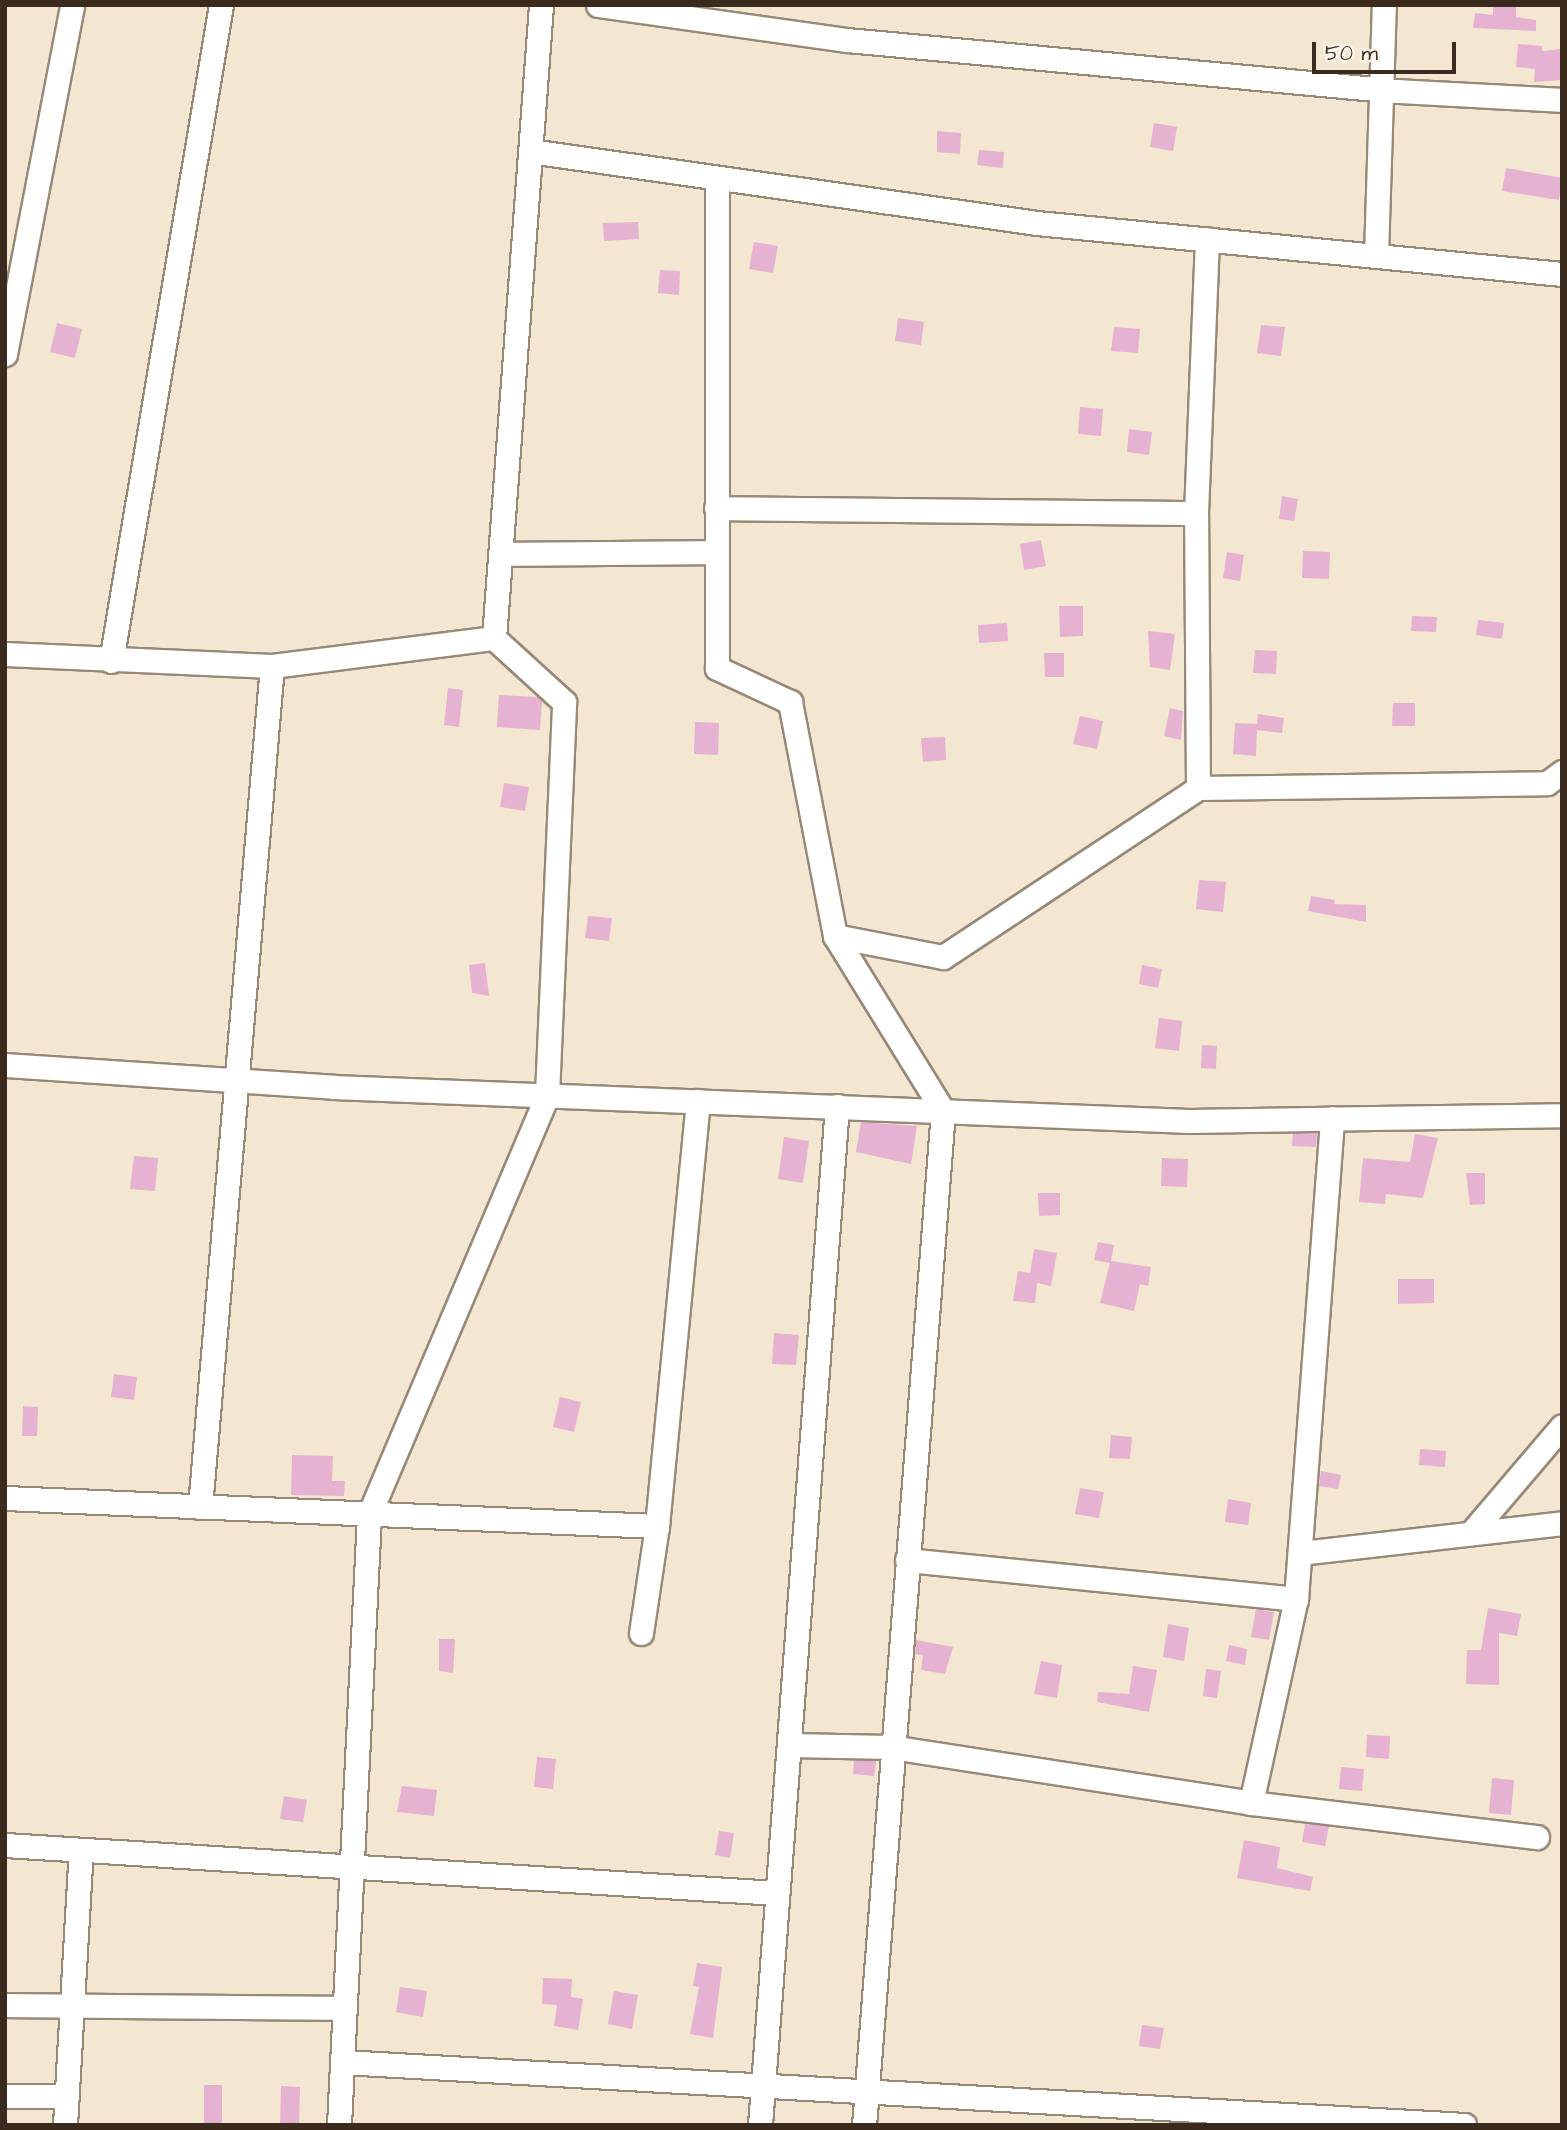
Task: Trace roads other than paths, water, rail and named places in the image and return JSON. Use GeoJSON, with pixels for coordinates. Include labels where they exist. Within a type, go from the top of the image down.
{"type":"FeatureCollection","features":[{"type":"Feature","properties":{"kind":"street"},"geometry":{"type":"LineString","coordinates":[[5,354],[72,5]]}},
{"type":"Feature","properties":{"kind":"street"},"geometry":{"type":"LineString","coordinates":[[111,661],[221,5]]}},
{"type":"Feature","properties":{"kind":"street"},"geometry":{"type":"LineString","coordinates":[[494,638],[541,5]]}},
{"type":"Feature","properties":{"kind":"street"},"geometry":{"type":"LineString","coordinates":[[598,5],[673,10],[847,40],[1382,90],[1562,100]]}},
{"type":"Feature","properties":{"kind":"street"},"geometry":{"type":"LineString","coordinates":[[1376,255],[1384,5]]}},
{"type":"Feature","properties":{"kind":"street"},"geometry":{"type":"LineString","coordinates":[[530,151],[1037,223],[1562,274]]}},
{"type":"Feature","properties":{"kind":"street"},"geometry":{"type":"LineString","coordinates":[[717,178],[717,668],[790,702],[835,936],[943,1111],[891,1747],[864,2125]]}},
{"type":"Feature","properties":{"kind":"street"},"geometry":{"type":"LineString","coordinates":[[1198,788],[1196,513],[1207,239]]}},
{"type":"Feature","properties":{"kind":"street"},"geometry":{"type":"LineString","coordinates":[[716,508],[1196,513]]}},
{"type":"Feature","properties":{"kind":"street"},"geometry":{"type":"LineString","coordinates":[[500,554],[716,552]]}},
{"type":"Feature","properties":{"kind":"street"},"geometry":{"type":"LineString","coordinates":[[5,654],[111,661],[272,666],[494,638],[564,702],[547,1095],[369,1515],[339,2125]]}},
{"type":"Feature","properties":{"kind":"street"},"geometry":{"type":"LineString","coordinates":[[200,1507],[272,666]]}},
{"type":"Feature","properties":{"kind":"street"},"geometry":{"type":"LineString","coordinates":[[835,936],[943,957],[1198,788],[1547,782],[1562,772]]}},
{"type":"Feature","properties":{"kind":"street"},"geometry":{"type":"LineString","coordinates":[[5,1065],[237,1080],[547,1095],[1189,1121],[1562,1115]]}},
{"type":"Feature","properties":{"kind":"street"},"geometry":{"type":"LineString","coordinates":[[641,1633],[657,1526],[698,1101]]}},
{"type":"Feature","properties":{"kind":"street"},"geometry":{"type":"LineString","coordinates":[[760,2125],[837,1107]]}},
{"type":"Feature","properties":{"kind":"street"},"geometry":{"type":"LineString","coordinates":[[1251,1803],[1296,1599],[1332,1118]]}},
{"type":"Feature","properties":{"kind":"street"},"geometry":{"type":"LineString","coordinates":[[1471,1533],[1562,1426]]}},
{"type":"Feature","properties":{"kind":"street"},"geometry":{"type":"LineString","coordinates":[[5,1498],[657,1526]]}},
{"type":"Feature","properties":{"kind":"street"},"geometry":{"type":"LineString","coordinates":[[1300,1553],[1562,1523]]}},
{"type":"Feature","properties":{"kind":"street"},"geometry":{"type":"LineString","coordinates":[[906,1560],[1296,1599]]}},
{"type":"Feature","properties":{"kind":"street"},"geometry":{"type":"LineString","coordinates":[[789,1745],[891,1747],[1251,1803],[1537,1837]]}},
{"type":"Feature","properties":{"kind":"street"},"geometry":{"type":"LineString","coordinates":[[5,1845],[777,1894]]}},
{"type":"Feature","properties":{"kind":"street"},"geometry":{"type":"LineString","coordinates":[[65,2125],[81,1850]]}},
{"type":"Feature","properties":{"kind":"street"},"geometry":{"type":"LineString","coordinates":[[5,2006],[344,2008]]}},
{"type":"Feature","properties":{"kind":"street"},"geometry":{"type":"LineString","coordinates":[[342,2062],[1464,2125]]}},
{"type":"Feature","properties":{"kind":"street"},"geometry":{"type":"LineString","coordinates":[[5,2096],[67,2096]]}}]}
